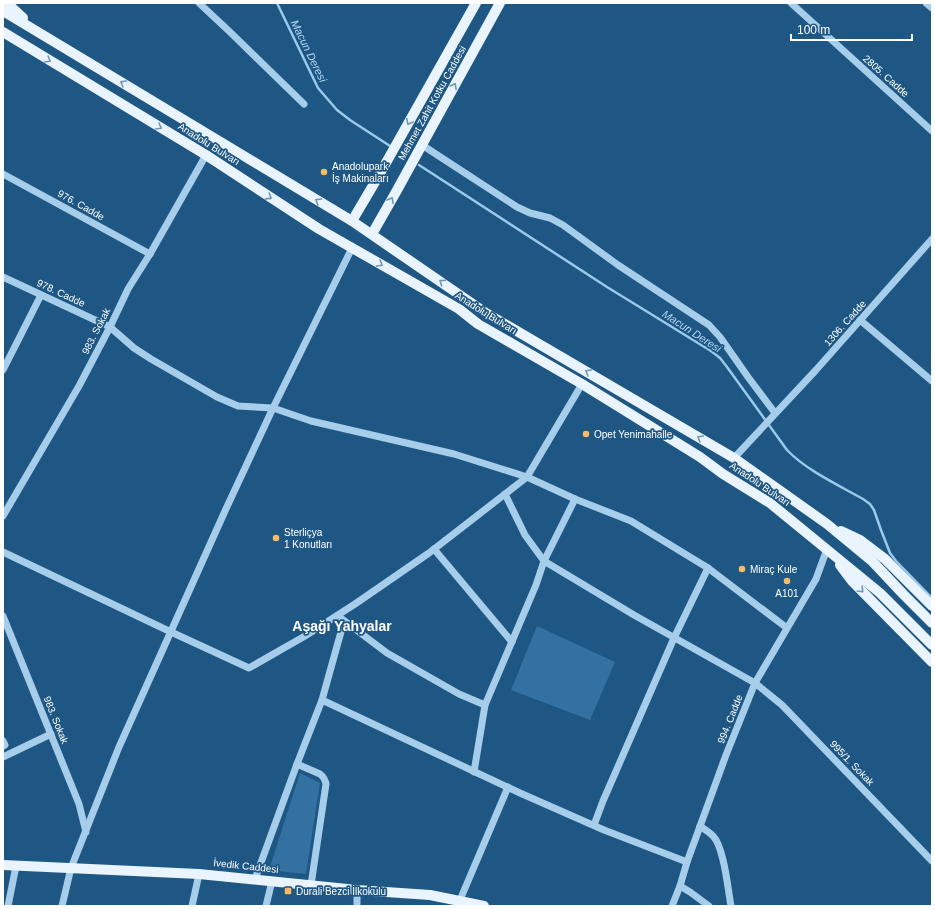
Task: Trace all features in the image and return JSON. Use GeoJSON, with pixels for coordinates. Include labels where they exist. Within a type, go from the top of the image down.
{"type":"FeatureCollection","features":[{"type":"Feature","properties":{"kind":"main road"},"geometry":{"type":"LineString","coordinates":[[7,3],[38,32]]}},
{"type":"Feature","properties":{"kind":"main road","name":"Mehmet Zahit Kotku Caddesi"},"geometry":{"type":"LineString","coordinates":[[352,221],[476,3]]}},
{"type":"Feature","properties":{"kind":"main road","name":"Mehmet Zahit Kotku Caddesi"},"geometry":{"type":"LineString","coordinates":[[372,234],[500,3]]}},
{"type":"Feature","properties":{"kind":"main road","name":"Anadolu Bulvarı"},"geometry":{"type":"LineString","coordinates":[[3,11],[352,221],[486,313],[734,458],[826,524],[873,562],[932,623]]}},
{"type":"Feature","properties":{"kind":"main road","name":"Anadolu Bulvarı"},"geometry":{"type":"LineString","coordinates":[[3,32],[206,155],[319,229],[459,309],[478,324],[582,384],[694,453],[723,474],[770,503],[880,593],[932,645]]}},
{"type":"Feature","properties":{"kind":"main road"},"geometry":{"type":"LineString","coordinates":[[3,38],[29,49]]}},
{"type":"Feature","properties":{"kind":"main road"},"geometry":{"type":"LineString","coordinates":[[826,524],[860,540],[879,554],[932,606]]}},
{"type":"Feature","properties":{"kind":"main road"},"geometry":{"type":"LineString","coordinates":[[827,549],[852,580],[932,662]]}},
{"type":"Feature","properties":{"kind":"main road","name":"İvedik Caddesi"},"geometry":{"type":"LineString","coordinates":[[3,865],[198,874],[357,890],[430,895],[484,906]]}},
{"type":"Feature","properties":{"kind":"street"},"geometry":{"type":"LineString","coordinates":[[199,3],[304,104]]}},
{"type":"Feature","properties":{"kind":"street","name":"2805. Cadde"},"geometry":{"type":"LineString","coordinates":[[791,3],[932,131]]}},
{"type":"Feature","properties":{"kind":"street"},"geometry":{"type":"LineString","coordinates":[[926,3],[932,8]]}},
{"type":"Feature","properties":{"kind":"street"},"geometry":{"type":"LineString","coordinates":[[422,145],[517,207],[563,224],[618,265],[709,325],[720,337],[773,415]]}},
{"type":"Feature","properties":{"kind":"street","name":"983. Sokak"},"geometry":{"type":"LineString","coordinates":[[3,516],[79,386],[128,289],[150,254],[206,155]]}},
{"type":"Feature","properties":{"kind":"street","name":"976. Cadde"},"geometry":{"type":"LineString","coordinates":[[3,174],[150,254]]}},
{"type":"Feature","properties":{"kind":"street","name":"1306. Cadde"},"geometry":{"type":"LineString","coordinates":[[734,458],[816,370],[932,239]]}},
{"type":"Feature","properties":{"kind":"street"},"geometry":{"type":"LineString","coordinates":[[62,906],[70,868],[86,832],[119,747],[273,408],[352,248]]}},
{"type":"Feature","properties":{"kind":"street","name":"978. Cadde"},"geometry":{"type":"LineString","coordinates":[[3,277],[110,327],[134,348],[151,360],[217,397],[238,406],[273,408],[311,421],[454,454],[528,477],[575,499],[631,521],[708,568],[787,628]]}},
{"type":"Feature","properties":{"kind":"street"},"geometry":{"type":"LineString","coordinates":[[3,370],[41,295]]}},
{"type":"Feature","properties":{"kind":"street"},"geometry":{"type":"LineString","coordinates":[[860,320],[932,381]]}},
{"type":"Feature","properties":{"kind":"street"},"geometry":{"type":"LineString","coordinates":[[3,552],[249,668],[305,636],[355,604],[434,549],[528,477],[582,384]]}},
{"type":"Feature","properties":{"kind":"street"},"geometry":{"type":"LineString","coordinates":[[505,494],[525,535],[544,561]]}},
{"type":"Feature","properties":{"kind":"street"},"geometry":{"type":"LineString","coordinates":[[474,772],[485,705],[536,585],[544,561],[575,499]]}},
{"type":"Feature","properties":{"kind":"street"},"geometry":{"type":"LineString","coordinates":[[434,549],[512,642]]}},
{"type":"Feature","properties":{"kind":"street","name":"994. Cadde"},"geometry":{"type":"LineString","coordinates":[[672,906],[726,755],[755,683],[816,579],[827,549]]}},
{"type":"Feature","properties":{"kind":"street","name":"995/1. Sokak"},"geometry":{"type":"LineString","coordinates":[[544,561],[634,616],[755,683],[782,705],[932,861]]}},
{"type":"Feature","properties":{"kind":"street"},"geometry":{"type":"LineString","coordinates":[[594,825],[674,638],[708,568]]}},
{"type":"Feature","properties":{"kind":"street","name":"983. Sokak"},"geometry":{"type":"LineString","coordinates":[[3,616],[79,804],[86,832]]}},
{"type":"Feature","properties":{"kind":"street"},"geometry":{"type":"LineString","coordinates":[[337,616],[387,653],[460,694],[485,705]]}},
{"type":"Feature","properties":{"kind":"street"},"geometry":{"type":"LineString","coordinates":[[255,879],[322,700],[344,621]]}},
{"type":"Feature","properties":{"kind":"street"},"geometry":{"type":"LineString","coordinates":[[322,700],[474,772],[594,825],[687,862]]}},
{"type":"Feature","properties":{"kind":"street"},"geometry":{"type":"LineString","coordinates":[[3,757],[51,734]]}},
{"type":"Feature","properties":{"kind":"street"},"geometry":{"type":"LineString","coordinates":[[3,741],[5,745],[3,746]]}},
{"type":"Feature","properties":{"kind":"street"},"geometry":{"type":"LineString","coordinates":[[297,764],[320,774],[326,781],[311,885]]}},
{"type":"Feature","properties":{"kind":"street"},"geometry":{"type":"LineString","coordinates":[[460,900],[508,787]]}},
{"type":"Feature","properties":{"kind":"street"},"geometry":{"type":"LineString","coordinates":[[700,826],[714,836],[719,844],[731,906]]}},
{"type":"Feature","properties":{"kind":"street"},"geometry":{"type":"LineString","coordinates":[[8,906],[16,866]]}},
{"type":"Feature","properties":{"kind":"street"},"geometry":{"type":"LineString","coordinates":[[192,906],[198,874]]}},
{"type":"Feature","properties":{"kind":"street"},"geometry":{"type":"LineString","coordinates":[[266,906],[272,881]]}},
{"type":"Feature","properties":{"kind":"street"},"geometry":{"type":"LineString","coordinates":[[680,886],[709,906]]}},
{"type":"Feature","properties":{"kind":"street"},"geometry":{"type":"LineString","coordinates":[[357,890],[357,906]]}},
{"type":"Feature","properties":{"kind":"shaded area"},"geometry":{"type":"Polygon","coordinates":[[[537,626],[615,662],[590,720],[511,690],[537,626]]]}},
{"type":"Feature","properties":{"kind":"shaded area"},"geometry":{"type":"Polygon","coordinates":[[[300,773],[320,783],[306,874],[269,870],[300,773]]]}},
{"type":"Feature","properties":{"kind":"waterway","name":"Macun Deresi"},"geometry":{"type":"LineString","coordinates":[[277,3],[318,88],[337,110],[390,146]]}},
{"type":"Feature","properties":{"kind":"waterway","name":"Macun Deresi"},"geometry":{"type":"LineString","coordinates":[[419,165],[607,287],[720,358],[787,450],[813,471],[870,504],[874,510],[890,553],[932,598]]}},
{"type":"Feature","properties":{"kind":"place","name":"Anadolupark İş Makinaları"},"geometry":{"type":"Point","coordinates":[324,172]}},
{"type":"Feature","properties":{"kind":"place","name":"Opet Yenimahalle"},"geometry":{"type":"Point","coordinates":[586,434]}},
{"type":"Feature","properties":{"kind":"place","name":"Sterliçya 1 Konutları"},"geometry":{"type":"Point","coordinates":[276,538]}},
{"type":"Feature","properties":{"kind":"place","name":"Miraç Kule"},"geometry":{"type":"Point","coordinates":[742,569]}},
{"type":"Feature","properties":{"kind":"place","name":"A101"},"geometry":{"type":"Point","coordinates":[787,581]}},
{"type":"Feature","properties":{"kind":"place","name":"Durali Bezci İlkokulu"},"geometry":{"type":"Point","coordinates":[288,891]}},
{"type":"Feature","properties":{"kind":"district","name":"Aşağı Yahyalar"},"geometry":{"type":"Point","coordinates":[342,626]}}]}
